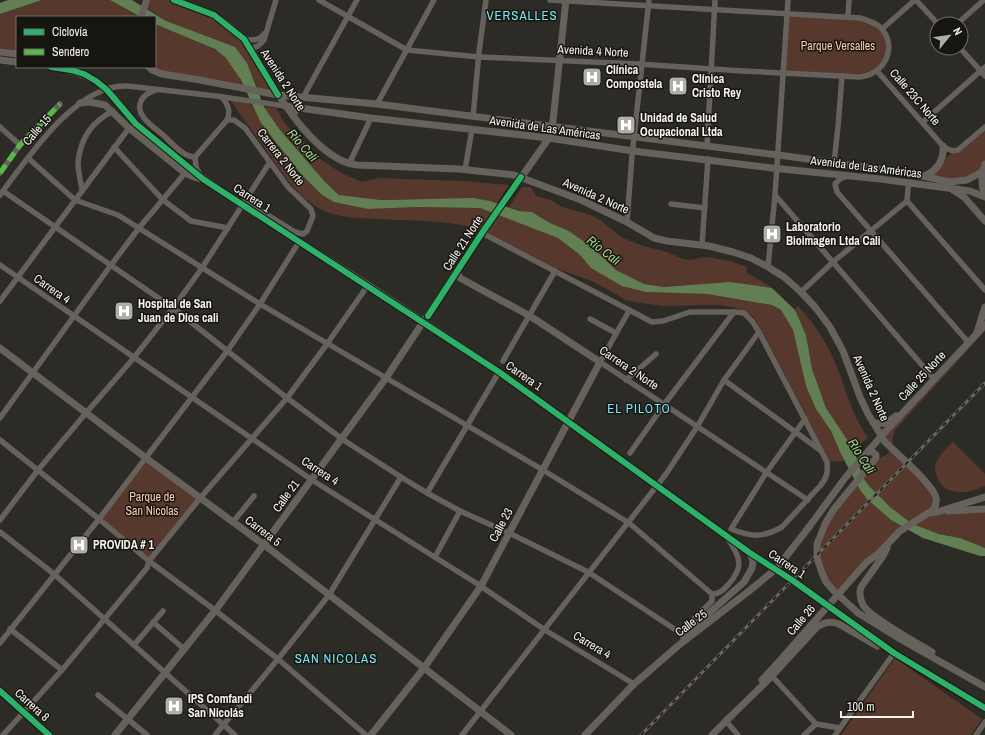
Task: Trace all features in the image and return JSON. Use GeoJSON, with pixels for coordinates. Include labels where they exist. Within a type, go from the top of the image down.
{"type":"FeatureCollection","features":[{"type":"Feature","properties":{"kind":"main road","name":"Avenida 2 Norte"},"geometry":{"type":"LineString","coordinates":[[174,0],[214,15],[244,39],[278,96],[293,117],[335,158],[349,164],[465,170],[514,175],[581,200],[627,222],[654,238],[667,242],[702,245],[733,252],[751,258],[784,277],[815,307],[837,338],[860,397],[881,437],[934,492],[936,497],[934,512]]}},
{"type":"Feature","properties":{"kind":"main road","name":"Calle 21 Norte"},"geometry":{"type":"LineString","coordinates":[[423,322],[451,280],[459,275],[482,233],[549,138],[552,126],[566,0]]}},
{"type":"Feature","properties":{"kind":"main road"},"geometry":{"type":"LineString","coordinates":[[141,16],[147,1]]}},
{"type":"Feature","properties":{"kind":"main road"},"geometry":{"type":"LineString","coordinates":[[146,16],[147,1]]}},
{"type":"Feature","properties":{"kind":"main road"},"geometry":{"type":"LineString","coordinates":[[0,52],[16,54]]}},
{"type":"Feature","properties":{"kind":"main road"},"geometry":{"type":"LineString","coordinates":[[0,60],[16,62]]}},
{"type":"Feature","properties":{"kind":"main road","name":"Carrera 1"},"geometry":{"type":"LineString","coordinates":[[58,68],[84,74],[96,81],[107,90],[136,124],[186,170],[244,203],[299,242],[368,285],[499,372],[750,553],[792,580],[894,652],[985,708]]}},
{"type":"Feature","properties":{"kind":"main road","name":"Avenida de Las Américas"},"geometry":{"type":"LineString","coordinates":[[150,68],[162,74],[278,96],[377,104],[552,126],[777,155],[955,182],[967,180],[982,172]]}},
{"type":"Feature","properties":{"kind":"main road"},"geometry":{"type":"LineString","coordinates":[[80,103],[90,102],[105,105],[113,111],[129,128],[186,170]]}},
{"type":"Feature","properties":{"kind":"main road","name":"Avenida de Las Américas"},"geometry":{"type":"LineString","coordinates":[[285,106],[371,118],[549,138],[633,151],[950,188],[970,191],[985,197]]}},
{"type":"Feature","properties":{"kind":"main road"},"geometry":{"type":"LineString","coordinates":[[921,176],[929,174],[939,165],[942,159],[943,146]]}},
{"type":"Feature","properties":{"kind":"main road"},"geometry":{"type":"LineString","coordinates":[[985,164],[982,172],[982,188],[985,197]]}},
{"type":"Feature","properties":{"kind":"main road"},"geometry":{"type":"LineString","coordinates":[[950,188],[964,197],[985,221]]}},
{"type":"Feature","properties":{"kind":"main road","name":"Carrera 2 Norte"},"geometry":{"type":"LineString","coordinates":[[459,275],[530,316],[600,362]]}},
{"type":"Feature","properties":{"kind":"main road","name":"Calle 25 Norte"},"geometry":{"type":"LineString","coordinates":[[976,334],[985,307]]}},
{"type":"Feature","properties":{"kind":"main road","name":"Calle 21"},"geometry":{"type":"LineString","coordinates":[[115,735],[216,610],[386,378],[423,322]]}},
{"type":"Feature","properties":{"kind":"main road","name":"Calle 25 Norte"},"geometry":{"type":"LineString","coordinates":[[809,527],[845,478],[906,409],[985,325]]}},
{"type":"Feature","properties":{"kind":"main road","name":"Carrera 5"},"geometry":{"type":"LineString","coordinates":[[0,348],[264,545],[511,735]]}},
{"type":"Feature","properties":{"kind":"main road","name":"Calle 23"},"geometry":{"type":"LineString","coordinates":[[371,735],[424,668],[481,586],[600,362]]}},
{"type":"Feature","properties":{"kind":"main road"},"geometry":{"type":"LineString","coordinates":[[873,422],[877,424],[886,422],[906,409]]}},
{"type":"Feature","properties":{"kind":"main road","name":"Carrera 1"},"geometry":{"type":"LineString","coordinates":[[869,451],[876,455],[876,458],[834,509],[826,522],[817,544],[816,553],[826,582],[858,614],[985,687]]}},
{"type":"Feature","properties":{"kind":"main road"},"geometry":{"type":"LineString","coordinates":[[934,512],[985,496]]}},
{"type":"Feature","properties":{"kind":"main road"},"geometry":{"type":"LineString","coordinates":[[934,512],[985,509]]}},
{"type":"Feature","properties":{"kind":"main road","name":"Calle 26"},"geometry":{"type":"LineString","coordinates":[[712,735],[857,573],[900,531],[920,518],[934,512]]}},
{"type":"Feature","properties":{"kind":"main road","name":"Calle 25"},"geometry":{"type":"LineString","coordinates":[[585,735],[634,684],[679,645],[777,568],[809,527]]}},
{"type":"Feature","properties":{"kind":"main road"},"geometry":{"type":"LineString","coordinates":[[891,540],[883,556],[861,587],[860,592],[865,608],[958,668],[975,682]]}},
{"type":"Feature","properties":{"kind":"main road"},"geometry":{"type":"LineString","coordinates":[[679,645],[683,635],[744,582],[752,568],[753,561],[750,553]]}},
{"type":"Feature","properties":{"kind":"main road"},"geometry":{"type":"LineString","coordinates":[[726,721],[772,676],[817,627],[828,622],[839,624],[880,648],[894,652]]}},
{"type":"Feature","properties":{"kind":"street"},"geometry":{"type":"LineString","coordinates":[[250,49],[258,46],[264,40],[276,0]]}},
{"type":"Feature","properties":{"kind":"street","name":"Avenida 4 Norte"},"geometry":{"type":"LineString","coordinates":[[319,0],[407,50],[479,57],[642,64],[842,76],[866,76],[877,71]]}},
{"type":"Feature","properties":{"kind":"street"},"geometry":{"type":"LineString","coordinates":[[293,117],[357,0]]}},
{"type":"Feature","properties":{"kind":"street"},"geometry":{"type":"LineString","coordinates":[[377,104],[434,0]]}},
{"type":"Feature","properties":{"kind":"street"},"geometry":{"type":"LineString","coordinates":[[473,117],[486,0]]}},
{"type":"Feature","properties":{"kind":"street"},"geometry":{"type":"LineString","coordinates":[[550,0],[649,3],[714,10],[848,17],[870,21],[882,29],[916,0],[931,16]]}},
{"type":"Feature","properties":{"kind":"street"},"geometry":{"type":"LineString","coordinates":[[707,146],[715,0]]}},
{"type":"Feature","properties":{"kind":"street"},"geometry":{"type":"LineString","coordinates":[[768,267],[775,195],[788,0]]}},
{"type":"Feature","properties":{"kind":"street"},"geometry":{"type":"LineString","coordinates":[[848,0],[848,17]]}},
{"type":"Feature","properties":{"kind":"street"},"geometry":{"type":"LineString","coordinates":[[965,16],[984,0]]}},
{"type":"Feature","properties":{"kind":"street"},"geometry":{"type":"LineString","coordinates":[[627,222],[634,137],[649,3]]}},
{"type":"Feature","properties":{"kind":"street","name":"Calle 23C Norte"},"geometry":{"type":"LineString","coordinates":[[882,29],[887,41],[888,54],[886,61],[877,71],[943,146],[954,151],[962,147],[985,127]]}},
{"type":"Feature","properties":{"kind":"street"},"geometry":{"type":"LineString","coordinates":[[244,39],[251,41],[256,40],[262,37],[266,32]]}},
{"type":"Feature","properties":{"kind":"street"},"geometry":{"type":"LineString","coordinates":[[969,56],[983,69],[985,76]]}},
{"type":"Feature","properties":{"kind":"street"},"geometry":{"type":"LineString","coordinates":[[923,122],[983,69]]}},
{"type":"Feature","properties":{"kind":"street"},"geometry":{"type":"LineString","coordinates":[[834,163],[842,76]]}},
{"type":"Feature","properties":{"kind":"street","name":"Avenida de Las Américas"},"geometry":{"type":"LineString","coordinates":[[101,91],[122,86],[160,89],[285,106]]}},
{"type":"Feature","properties":{"kind":"street"},"geometry":{"type":"LineString","coordinates":[[160,89],[152,91],[143,99],[139,106],[141,114],[185,155],[195,157]]}},
{"type":"Feature","properties":{"kind":"street","name":"Calle 15"},"geometry":{"type":"LineString","coordinates":[[2,193],[45,137],[80,103],[101,91]]}},
{"type":"Feature","properties":{"kind":"street"},"geometry":{"type":"LineString","coordinates":[[203,179],[196,167],[195,157],[229,116],[229,109],[222,97]]}},
{"type":"Feature","properties":{"kind":"street","name":"Calle 15"},"geometry":{"type":"LineString","coordinates":[[0,173],[20,145],[60,104]]}},
{"type":"Feature","properties":{"kind":"street"},"geometry":{"type":"LineString","coordinates":[[82,191],[78,163],[82,144],[93,124],[113,111]]}},
{"type":"Feature","properties":{"kind":"street"},"geometry":{"type":"LineString","coordinates":[[349,164],[371,118]]}},
{"type":"Feature","properties":{"kind":"street","name":"Carrera 2 Norte"},"geometry":{"type":"LineString","coordinates":[[227,120],[234,120],[240,124],[288,187],[311,209],[314,216],[307,231],[303,234],[295,232]]}},
{"type":"Feature","properties":{"kind":"street"},"geometry":{"type":"LineString","coordinates":[[0,127],[20,145]]}},
{"type":"Feature","properties":{"kind":"street"},"geometry":{"type":"LineString","coordinates":[[0,301],[129,128]]}},
{"type":"Feature","properties":{"kind":"street"},"geometry":{"type":"LineString","coordinates":[[465,170],[472,129]]}},
{"type":"Feature","properties":{"kind":"street"},"geometry":{"type":"LineString","coordinates":[[114,147],[163,200],[191,221],[228,228]]}},
{"type":"Feature","properties":{"kind":"street"},"geometry":{"type":"LineString","coordinates":[[28,158],[75,200],[118,215],[260,304],[468,426],[629,523],[712,594],[721,592],[735,577],[740,564],[739,557],[727,537]]}},
{"type":"Feature","properties":{"kind":"street"},"geometry":{"type":"LineString","coordinates":[[702,245],[708,159]]}},
{"type":"Feature","properties":{"kind":"street"},"geometry":{"type":"LineString","coordinates":[[0,520],[38,470],[86,412],[134,358],[173,308],[202,268],[270,162]]}},
{"type":"Feature","properties":{"kind":"street"},"geometry":{"type":"LineString","coordinates":[[0,418],[111,264],[186,170]]}},
{"type":"Feature","properties":{"kind":"street"},"geometry":{"type":"LineString","coordinates":[[850,176],[837,181],[835,184],[835,190],[968,342]]}},
{"type":"Feature","properties":{"kind":"street"},"geometry":{"type":"LineString","coordinates":[[910,183],[907,202],[985,290]]}},
{"type":"Feature","properties":{"kind":"street"},"geometry":{"type":"LineString","coordinates":[[2,193],[55,226],[111,264],[173,308],[287,398],[342,438],[427,493],[460,511],[509,533],[588,572],[683,635],[712,601],[712,594]]}},
{"type":"Feature","properties":{"kind":"street"},"geometry":{"type":"LineString","coordinates":[[775,195],[934,379]]}},
{"type":"Feature","properties":{"kind":"street"},"geometry":{"type":"LineString","coordinates":[[801,292],[833,262],[907,202]]}},
{"type":"Feature","properties":{"kind":"street","name":"Carrera 1"},"geometry":{"type":"LineString","coordinates":[[244,203],[295,232]]}},
{"type":"Feature","properties":{"kind":"street"},"geometry":{"type":"LineString","coordinates":[[671,204],[705,208]]}},
{"type":"Feature","properties":{"kind":"street"},"geometry":{"type":"LineString","coordinates":[[482,233],[652,322],[663,321],[690,312],[744,313],[752,321],[760,332],[822,451],[827,462],[828,473],[826,480],[788,522],[775,531],[764,534],[745,534],[731,529],[766,473],[805,419]]}},
{"type":"Feature","properties":{"kind":"street"},"geometry":{"type":"LineString","coordinates":[[0,642],[99,519],[228,350],[260,304],[299,242]]}},
{"type":"Feature","properties":{"kind":"street","name":"Carrera 4"},"geometry":{"type":"LineString","coordinates":[[0,265],[312,480],[481,586],[545,630],[634,684]]}},
{"type":"Feature","properties":{"kind":"street"},"geometry":{"type":"LineString","coordinates":[[503,361],[555,271]]}},
{"type":"Feature","properties":{"kind":"street"},"geometry":{"type":"LineString","coordinates":[[3,735],[62,670],[146,568],[149,561],[201,498],[251,438],[287,398],[368,285]]}},
{"type":"Feature","properties":{"kind":"street","name":"Calle 23"},"geometry":{"type":"LineString","coordinates":[[600,362],[629,311]]}},
{"type":"Feature","properties":{"kind":"street"},"geometry":{"type":"LineString","coordinates":[[630,453],[734,312]]}},
{"type":"Feature","properties":{"kind":"street"},"geometry":{"type":"LineString","coordinates":[[590,319],[616,333]]}},
{"type":"Feature","properties":{"kind":"street"},"geometry":{"type":"LineString","coordinates":[[462,735],[545,630],[588,572],[629,523],[657,486],[697,427],[724,380],[760,332]]}},
{"type":"Feature","properties":{"kind":"street"},"geometry":{"type":"LineString","coordinates":[[626,380],[656,354]]}},
{"type":"Feature","properties":{"kind":"street","name":"Carrera 2 Norte"},"geometry":{"type":"LineString","coordinates":[[600,362],[808,500]]}},
{"type":"Feature","properties":{"kind":"street"},"geometry":{"type":"LineString","coordinates":[[427,493],[499,372]]}},
{"type":"Feature","properties":{"kind":"street"},"geometry":{"type":"LineString","coordinates":[[724,380],[822,451]]}},
{"type":"Feature","properties":{"kind":"street"},"geometry":{"type":"LineString","coordinates":[[0,440],[149,561],[216,610],[278,660],[366,735]]}},
{"type":"Feature","properties":{"kind":"street"},"geometry":{"type":"LineString","coordinates":[[215,735],[278,660],[329,595],[401,477]]}},
{"type":"Feature","properties":{"kind":"street"},"geometry":{"type":"LineString","coordinates":[[233,522],[254,496]]}},
{"type":"Feature","properties":{"kind":"street"},"geometry":{"type":"LineString","coordinates":[[435,557],[460,511]]}},
{"type":"Feature","properties":{"kind":"street"},"geometry":{"type":"LineString","coordinates":[[0,532],[54,574],[105,618],[235,735]]}},
{"type":"Feature","properties":{"kind":"street"},"geometry":{"type":"LineString","coordinates":[[134,645],[163,611]]}},
{"type":"Feature","properties":{"kind":"street"},"geometry":{"type":"LineString","coordinates":[[153,622],[184,649]]}},
{"type":"Feature","properties":{"kind":"street"},"geometry":{"type":"LineString","coordinates":[[10,629],[62,670]]}},
{"type":"Feature","properties":{"kind":"street"},"geometry":{"type":"LineString","coordinates":[[835,735],[894,652]]}},
{"type":"Feature","properties":{"kind":"street"},"geometry":{"type":"LineString","coordinates":[[772,676],[816,724],[840,728]]}},
{"type":"Feature","properties":{"kind":"street","name":"Carrera 8"},"geometry":{"type":"LineString","coordinates":[[0,691],[49,735]]}},
{"type":"Feature","properties":{"kind":"street"},"geometry":{"type":"LineString","coordinates":[[98,695],[147,735]]}},
{"type":"Feature","properties":{"kind":"street"},"geometry":{"type":"LineString","coordinates":[[726,721],[738,735]]}},
{"type":"Feature","properties":{"kind":"street"},"geometry":{"type":"LineString","coordinates":[[976,735],[985,722]]}},
{"type":"Feature","properties":{"kind":"street"},"geometry":{"type":"LineString","coordinates":[[804,735],[816,724]]}},
{"type":"Feature","properties":{"kind":"green space"},"geometry":{"type":"Polygon","coordinates":[[[42,0],[110,0],[138,16],[16,16],[16,51],[0,48],[0,14],[42,0]]]}},
{"type":"Feature","properties":{"kind":"green space"},"geometry":{"type":"Polygon","coordinates":[[[148,0],[174,0],[214,15],[244,39],[278,95],[259,92],[247,63],[166,21],[147,8],[148,0]]]}},
{"type":"Feature","properties":{"kind":"green space","name":"Parque Versalles"},"geometry":{"type":"Polygon","coordinates":[[[787,14],[848,17],[878,26],[887,41],[885,61],[870,75],[784,73],[787,14]]]}},
{"type":"Feature","properties":{"kind":"green space"},"geometry":{"type":"Polygon","coordinates":[[[156,24],[203,43],[220,53],[232,65],[246,90],[162,74],[151,68],[156,68],[156,24]]]}},
{"type":"Feature","properties":{"kind":"green space"},"geometry":{"type":"Polygon","coordinates":[[[229,98],[253,105],[261,123],[301,174],[321,194],[368,209],[418,207],[480,208],[558,238],[580,255],[591,268],[646,292],[707,294],[772,305],[781,310],[793,330],[806,386],[816,409],[831,431],[844,461],[830,462],[753,316],[736,308],[721,305],[663,306],[628,301],[594,282],[555,268],[484,231],[463,225],[441,222],[348,217],[321,210],[300,194],[282,172],[229,98]]]}},
{"type":"Feature","properties":{"kind":"green space"},"geometry":{"type":"Polygon","coordinates":[[[264,107],[276,108],[290,129],[319,158],[341,173],[362,182],[379,178],[463,181],[509,185],[497,203],[490,201],[381,200],[339,195],[326,183],[280,130],[264,107]]]}},
{"type":"Feature","properties":{"kind":"green space"},"geometry":{"type":"Polygon","coordinates":[[[985,127],[985,196],[982,173],[960,181],[925,175],[929,174],[954,151],[985,127]]]}},
{"type":"Feature","properties":{"kind":"green space"},"geometry":{"type":"Polygon","coordinates":[[[522,187],[531,187],[536,196],[551,200],[562,207],[591,215],[600,220],[621,237],[640,245],[667,252],[683,259],[691,260],[708,257],[730,261],[747,267],[747,273],[772,288],[748,285],[664,287],[644,284],[616,270],[593,248],[569,231],[550,223],[532,212],[519,211],[509,207],[522,187]]]}},
{"type":"Feature","properties":{"kind":"green space"},"geometry":{"type":"Polygon","coordinates":[[[798,306],[813,324],[830,351],[856,418],[868,437],[854,450],[826,408],[812,369],[806,335],[795,310],[798,306]]]}},
{"type":"Feature","properties":{"kind":"green space"},"geometry":{"type":"Polygon","coordinates":[[[985,307],[985,331],[895,430],[892,442],[893,449],[931,488],[934,508],[985,509],[985,548],[959,538],[923,529],[910,523],[888,506],[863,478],[877,460],[886,455],[892,449],[881,437],[976,334],[985,307]]]}},
{"type":"Feature","properties":{"kind":"green space"},"geometry":{"type":"Polygon","coordinates":[[[953,442],[985,474],[985,486],[971,491],[957,492],[945,488],[940,483],[936,473],[936,463],[942,453],[953,442]]]}},
{"type":"Feature","properties":{"kind":"green space","name":"Parque de San Nicolas"},"geometry":{"type":"Polygon","coordinates":[[[146,458],[201,497],[149,561],[99,519],[146,458]]]}},
{"type":"Feature","properties":{"kind":"green space"},"geometry":{"type":"Polygon","coordinates":[[[856,484],[878,509],[904,528],[838,594],[833,590],[817,558],[826,522],[856,484]]]}},
{"type":"Feature","properties":{"kind":"green space"},"geometry":{"type":"Polygon","coordinates":[[[895,658],[982,719],[971,735],[841,735],[895,658]]]}},
{"type":"Feature","properties":{"kind":"shaded area"},"geometry":{"type":"Polygon","coordinates":[[[8,0],[42,0],[0,14],[0,3],[8,0]]]}},
{"type":"Feature","properties":{"kind":"shaded area"},"geometry":{"type":"Polygon","coordinates":[[[110,0],[132,0],[166,21],[235,47],[247,63],[264,107],[280,130],[326,183],[339,195],[381,200],[473,198],[490,201],[519,211],[532,212],[550,223],[569,231],[593,248],[616,270],[644,284],[664,287],[730,282],[772,288],[795,310],[806,335],[812,369],[826,408],[854,450],[863,478],[870,487],[890,507],[912,524],[939,534],[960,538],[985,548],[985,556],[980,556],[923,538],[891,520],[867,499],[860,490],[831,431],[816,409],[806,386],[793,330],[781,310],[772,305],[707,294],[646,292],[622,286],[591,268],[580,255],[558,238],[480,208],[418,207],[368,209],[334,202],[321,194],[301,174],[261,123],[241,80],[226,58],[215,49],[156,24],[156,16],[139,16],[110,0]]]}},
{"type":"Feature","properties":{"kind":"railway"},"geometry":{"type":"LineString","coordinates":[[641,735],[985,383]]}},
{"type":"Feature","properties":{"kind":"marked path"},"geometry":{"type":"LineString","coordinates":[[0,173],[20,145],[60,104]]}},
{"type":"Feature","properties":{"kind":"cycle path"},"geometry":{"type":"LineString","coordinates":[[174,0],[214,15],[244,39],[278,95]]}},
{"type":"Feature","properties":{"kind":"cycle path"},"geometry":{"type":"LineString","coordinates":[[58,68],[84,74],[96,81],[107,90],[136,124],[203,179],[499,372],[750,553],[792,580],[894,653],[985,708]]}},
{"type":"Feature","properties":{"kind":"cycle path"},"geometry":{"type":"LineString","coordinates":[[428,316],[482,233],[521,177]]}},
{"type":"Feature","properties":{"kind":"cycle path"},"geometry":{"type":"LineString","coordinates":[[0,691],[49,735]]}},
{"type":"Feature","properties":{"kind":"place","name":"Clínica Compostela"},"geometry":{"type":"Point","coordinates":[592,77]}},
{"type":"Feature","properties":{"kind":"place","name":"Clínica Cristo Rey"},"geometry":{"type":"Point","coordinates":[678,86]}},
{"type":"Feature","properties":{"kind":"place","name":"Unidad de Salud Ocupacional Ltda"},"geometry":{"type":"Point","coordinates":[626,125]}},
{"type":"Feature","properties":{"kind":"place","name":"Laboratorio Bioimagen Ltda Cali"},"geometry":{"type":"Point","coordinates":[772,234]}},
{"type":"Feature","properties":{"kind":"place","name":"Hospital de San Juan de Dios cali"},"geometry":{"type":"Point","coordinates":[124,311]}},
{"type":"Feature","properties":{"kind":"place","name":"PROVIDA # 1"},"geometry":{"type":"Point","coordinates":[79,545]}},
{"type":"Feature","properties":{"kind":"place","name":"IPS Comfandi San Nicolás"},"geometry":{"type":"Point","coordinates":[174,706]}},
{"type":"Feature","properties":{"kind":"district","name":"VERSALLES"},"geometry":{"type":"Point","coordinates":[522,15]}},
{"type":"Feature","properties":{"kind":"district","name":"EL PILOTO"},"geometry":{"type":"Point","coordinates":[639,408]}},
{"type":"Feature","properties":{"kind":"district","name":"SAN NICOLAS"},"geometry":{"type":"Point","coordinates":[336,658]}},
{"type":"Feature","properties":{"kind":"water label","name":"Río Cali"},"geometry":{"type":"Point","coordinates":[303,145]}},
{"type":"Feature","properties":{"kind":"water label","name":"Río Cali"},"geometry":{"type":"Point","coordinates":[604,250]}},
{"type":"Feature","properties":{"kind":"water label","name":"Río Cali"},"geometry":{"type":"Point","coordinates":[862,456]}}]}
